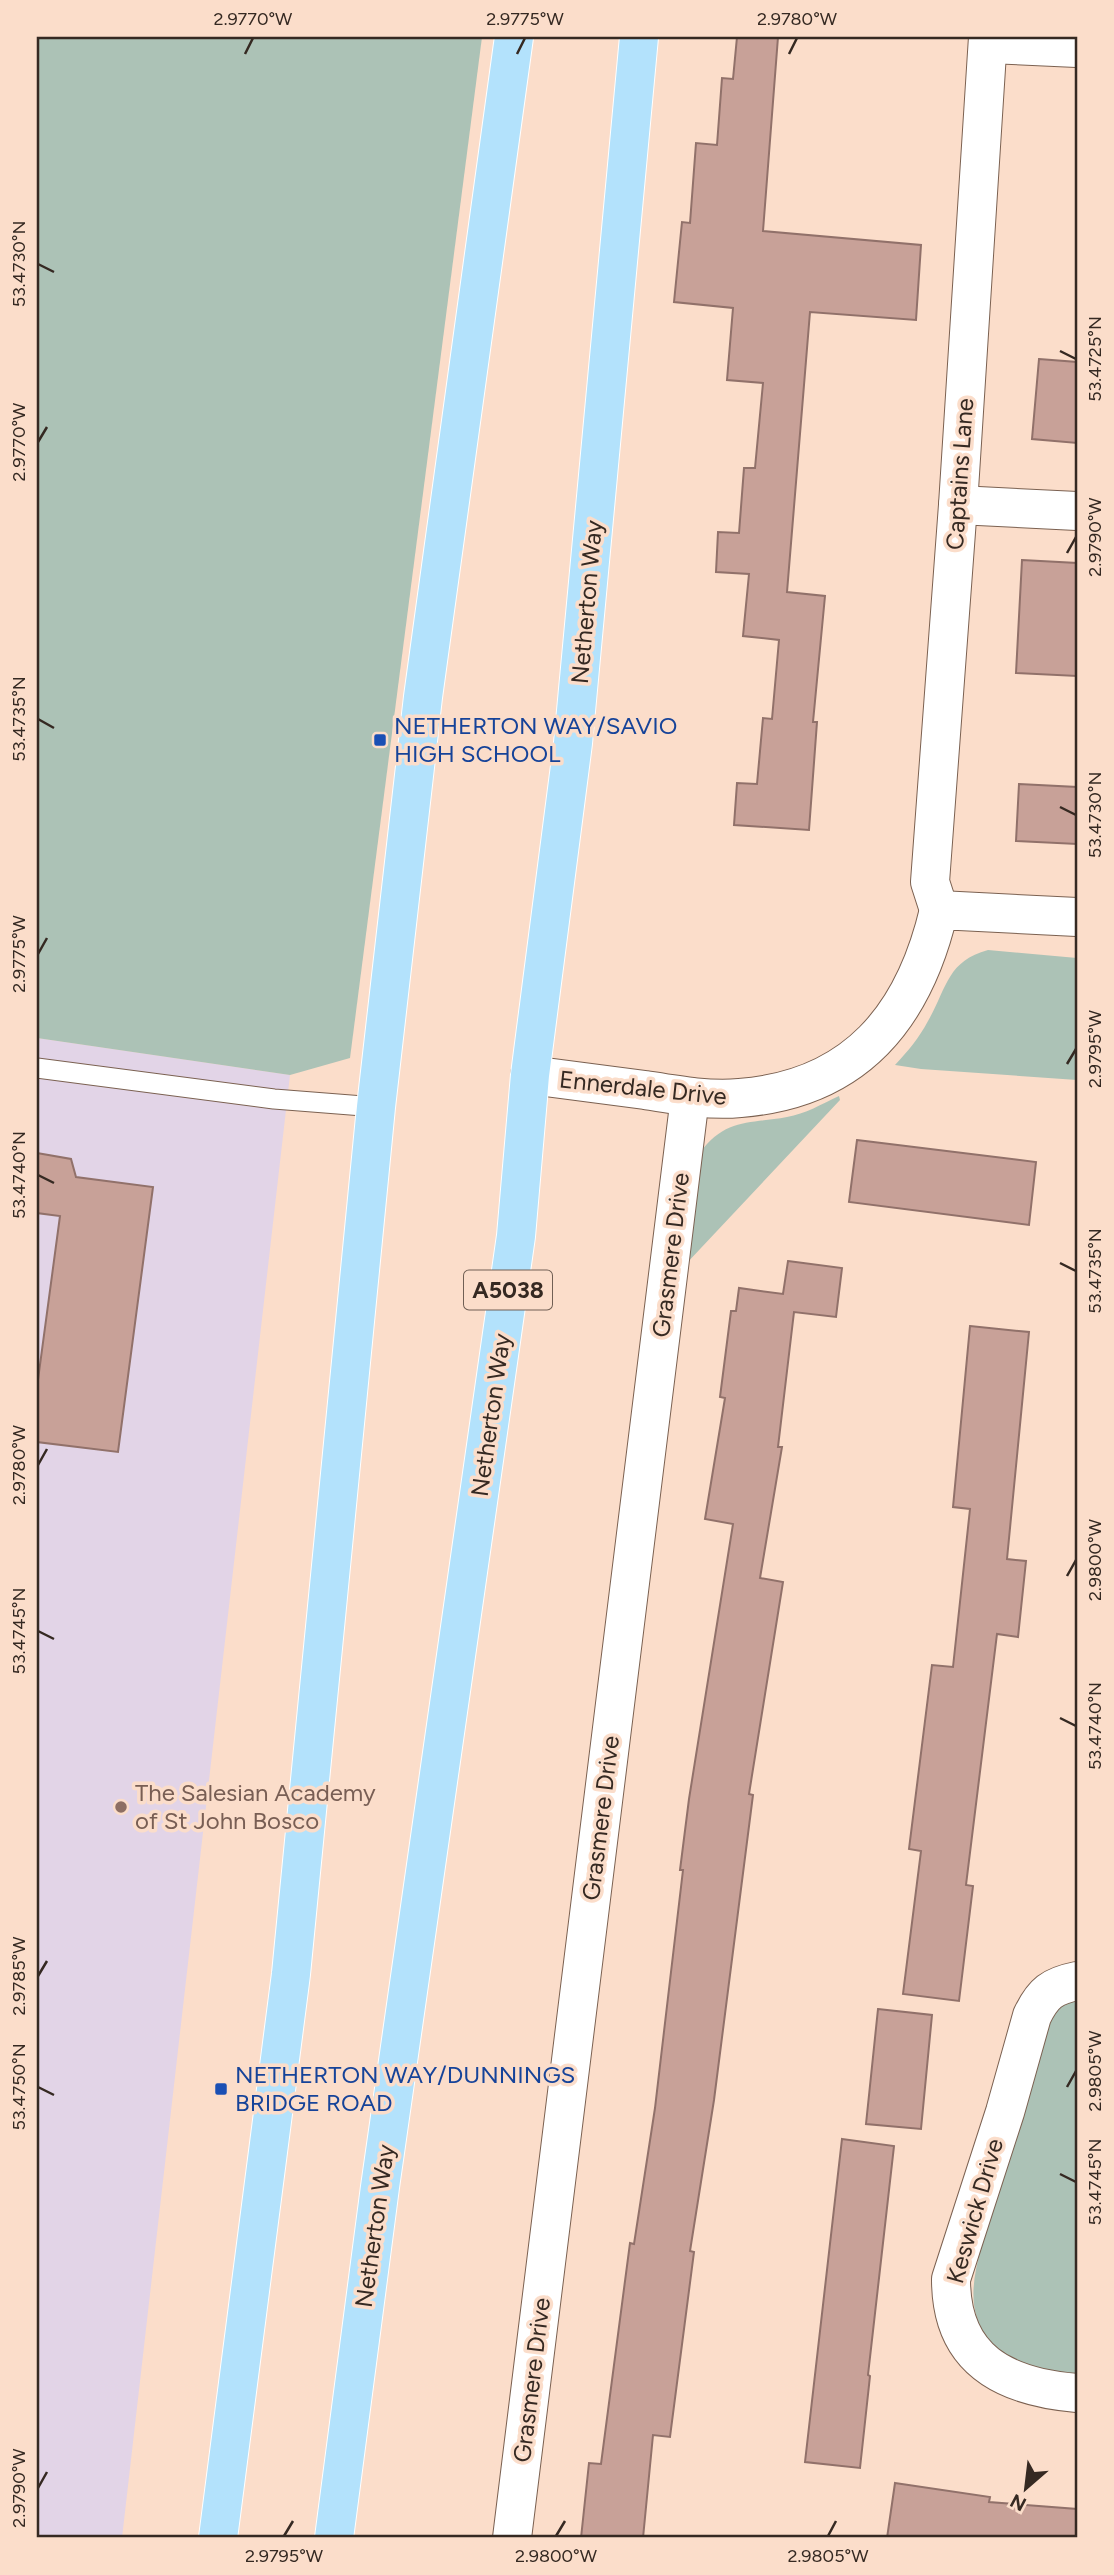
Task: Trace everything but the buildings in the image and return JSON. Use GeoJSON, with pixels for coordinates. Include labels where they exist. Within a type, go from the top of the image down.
{"type":"FeatureCollection","features":[{"type":"Feature","properties":{"kind":"main road"},"geometry":{"type":"LineString","coordinates":[[218,2538],[291,1974],[376,1107],[423,697],[514,37]]}},
{"type":"Feature","properties":{"kind":"main road","name":"Netherton Way"},"geometry":{"type":"LineString","coordinates":[[334,2538],[380,2187],[516,1236],[530,1075],[573,743],[639,37]]}},
{"type":"Feature","properties":{"kind":"street"},"geometry":{"type":"LineString","coordinates":[[988,40],[1077,48]]}},
{"type":"Feature","properties":{"kind":"street","name":"Captains Lane"},"geometry":{"type":"LineString","coordinates":[[939,910],[930,882],[988,40]]}},
{"type":"Feature","properties":{"kind":"street"},"geometry":{"type":"LineString","coordinates":[[958,505],[1077,511]]}},
{"type":"Feature","properties":{"kind":"street","name":"Ennerdale Drive"},"geometry":{"type":"LineString","coordinates":[[530,1075],[690,1097],[738,1098],[774,1094],[811,1083],[849,1062],[882,1034],[909,996],[931,946],[939,910]]}},
{"type":"Feature","properties":{"kind":"street"},"geometry":{"type":"LineString","coordinates":[[939,910],[1077,917]]}},
{"type":"Feature","properties":{"kind":"street","name":"Grasmere Drive"},"geometry":{"type":"LineString","coordinates":[[512,2538],[690,1097]]}},
{"type":"Feature","properties":{"kind":"street","name":"Keswick Drive"},"geometry":{"type":"LineString","coordinates":[[1077,1981],[1057,1985],[1038,2003],[1032,2016],[1005,2112],[950,2279],[956,2322],[980,2359],[998,2372],[1031,2388],[1077,2393]]}},
{"type":"Feature","properties":{"kind":"lane"},"geometry":{"type":"LineString","coordinates":[[37,1068],[274,1099],[376,1107]]}},
{"type":"Feature","properties":{"kind":"shaded area","name":"The Salesian Academy of St John Bosco"},"geometry":{"type":"Polygon","coordinates":[[[37,1038],[290,1075],[122,2538],[37,2538],[37,1038]]]}},
{"type":"Feature","properties":{"kind":"green space"},"geometry":{"type":"Polygon","coordinates":[[[37,37],[482,37],[350,1058],[290,1075],[37,1038],[37,37]]]}},
{"type":"Feature","properties":{"kind":"green space"},"geometry":{"type":"Polygon","coordinates":[[[988,950],[1077,958],[1077,1080],[895,1065],[921,1033],[956,969],[974,955],[988,950]]]}},
{"type":"Feature","properties":{"kind":"green space"},"geometry":{"type":"Polygon","coordinates":[[[839,1096],[840,1100],[685,1265],[700,1153],[709,1142],[729,1128],[794,1116],[839,1096]]]}},
{"type":"Feature","properties":{"kind":"green space"},"geometry":{"type":"Polygon","coordinates":[[[1077,1996],[1077,2374],[1032,2366],[1005,2354],[993,2345],[977,2318],[973,2292],[980,2252],[1050,2007],[1077,1996]]]}},
{"type":"Feature","properties":{"kind":"place","name":"NETHERTON WAY/SAVIO HIGH SCHOOL"},"geometry":{"type":"Point","coordinates":[380,740]}},
{"type":"Feature","properties":{"kind":"place","name":"The Salesian Academy of St John Bosco"},"geometry":{"type":"Point","coordinates":[121,1807]}},
{"type":"Feature","properties":{"kind":"place","name":"NETHERTON WAY/DUNNINGS BRIDGE ROAD"},"geometry":{"type":"Point","coordinates":[221,2089]}}]}
